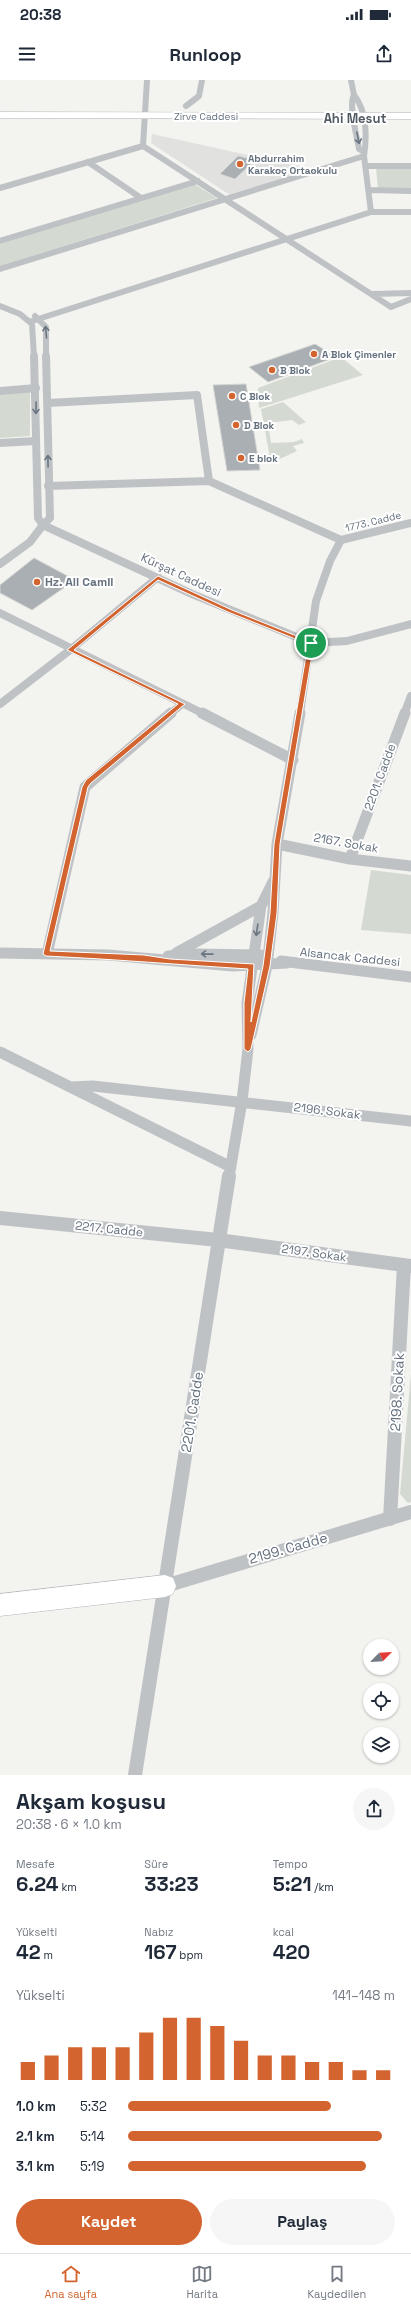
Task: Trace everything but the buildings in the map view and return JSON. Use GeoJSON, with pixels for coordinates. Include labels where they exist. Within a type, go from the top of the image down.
{"type":"FeatureCollection","features":[{"type":"Feature","properties":{"kind":"main road","name":"Zirve Caddesi"},"geometry":{"type":"LineString","coordinates":[[0,115],[358,118],[411,120]]}},
{"type":"Feature","properties":{"kind":"main road","name":"Zirve Caddesi"},"geometry":{"type":"LineString","coordinates":[[358,118],[411,116]]}},
{"type":"Feature","properties":{"kind":"main road","name":"Zirve Caddesi"},"geometry":{"type":"LineString","coordinates":[[0,119],[146,117]]}},
{"type":"Feature","properties":{"kind":"main road"},"geometry":{"type":"LineString","coordinates":[[0,1605],[165,1586]]}},
{"type":"Feature","properties":{"kind":"street"},"geometry":{"type":"LineString","coordinates":[[143,146],[146,117],[147,80]]}},
{"type":"Feature","properties":{"kind":"street"},"geometry":{"type":"LineString","coordinates":[[186,106],[195,103],[200,97],[202,80]]}},
{"type":"Feature","properties":{"kind":"street"},"geometry":{"type":"LineString","coordinates":[[351,80],[354,95],[352,98],[366,149],[364,154],[369,190],[370,212]]}},
{"type":"Feature","properties":{"kind":"street"},"geometry":{"type":"LineString","coordinates":[[358,118],[360,149],[364,154]]}},
{"type":"Feature","properties":{"kind":"street"},"geometry":{"type":"LineString","coordinates":[[0,188],[143,146],[287,238],[391,307],[411,299]]}},
{"type":"Feature","properties":{"kind":"street"},"geometry":{"type":"LineString","coordinates":[[0,269],[226,199],[364,154]]}},
{"type":"Feature","properties":{"kind":"street"},"geometry":{"type":"LineString","coordinates":[[88,162],[141,198]]}},
{"type":"Feature","properties":{"kind":"street"},"geometry":{"type":"LineString","coordinates":[[366,166],[411,166]]}},
{"type":"Feature","properties":{"kind":"street"},"geometry":{"type":"LineString","coordinates":[[0,241],[198,181]]}},
{"type":"Feature","properties":{"kind":"street"},"geometry":{"type":"LineString","coordinates":[[369,190],[411,191]]}},
{"type":"Feature","properties":{"kind":"street"},"geometry":{"type":"LineString","coordinates":[[0,306],[36,320],[370,212],[411,212]]}},
{"type":"Feature","properties":{"kind":"street"},"geometry":{"type":"LineString","coordinates":[[373,294],[411,293]]}},
{"type":"Feature","properties":{"kind":"street"},"geometry":{"type":"LineString","coordinates":[[0,300],[28,312],[46,327],[48,486],[50,518],[32,541],[0,564]]}},
{"type":"Feature","properties":{"kind":"street"},"geometry":{"type":"LineString","coordinates":[[36,320],[34,328],[38,518],[43,525]]}},
{"type":"Feature","properties":{"kind":"street"},"geometry":{"type":"LineString","coordinates":[[0,391],[36,388]]}},
{"type":"Feature","properties":{"kind":"street"},"geometry":{"type":"LineString","coordinates":[[48,403],[197,395],[209,481]]}},
{"type":"Feature","properties":{"kind":"street"},"geometry":{"type":"LineString","coordinates":[[0,443],[36,441]]}},
{"type":"Feature","properties":{"kind":"street"},"geometry":{"type":"LineString","coordinates":[[48,486],[209,481],[341,540]]}},
{"type":"Feature","properties":{"kind":"street","name":"1773. Cadde"},"geometry":{"type":"LineString","coordinates":[[341,540],[411,523]]}},
{"type":"Feature","properties":{"kind":"street","name":"Kürşat Caddesi"},"geometry":{"type":"LineString","coordinates":[[43,525],[230,611],[311,643]]}},
{"type":"Feature","properties":{"kind":"street","name":"2201. Cadde"},"geometry":{"type":"LineString","coordinates":[[135,1775],[218,1240],[242,1101],[248,1049],[268,961],[273,913],[277,844],[311,643],[316,601],[330,561],[341,540]]}},
{"type":"Feature","properties":{"kind":"street"},"geometry":{"type":"LineString","coordinates":[[0,704],[70,650],[158,577]]}},
{"type":"Feature","properties":{"kind":"street"},"geometry":{"type":"LineString","coordinates":[[0,613],[70,650],[182,704],[292,760]]}},
{"type":"Feature","properties":{"kind":"street"},"geometry":{"type":"LineString","coordinates":[[311,643],[347,640],[411,624]]}},
{"type":"Feature","properties":{"kind":"street","name":"2201. Cadde"},"geometry":{"type":"LineString","coordinates":[[350,859],[409,711],[411,696]]}},
{"type":"Feature","properties":{"kind":"street"},"geometry":{"type":"LineString","coordinates":[[46,954],[85,787],[182,704]]}},
{"type":"Feature","properties":{"kind":"street","name":"2167. Sokak"},"geometry":{"type":"LineString","coordinates":[[277,844],[350,859],[411,866]]}},
{"type":"Feature","properties":{"kind":"street","name":"2201. Cadde"},"geometry":{"type":"LineString","coordinates":[[248,1049],[247,1003],[261,906],[274,880]]}},
{"type":"Feature","properties":{"kind":"street"},"geometry":{"type":"LineString","coordinates":[[170,956],[222,929],[261,906]]}},
{"type":"Feature","properties":{"kind":"street"},"geometry":{"type":"LineString","coordinates":[[0,953],[144,958],[170,962],[252,966],[268,961]]}},
{"type":"Feature","properties":{"kind":"street"},"geometry":{"type":"LineString","coordinates":[[144,958],[254,954],[268,961]]}},
{"type":"Feature","properties":{"kind":"street","name":"Alsancak Caddesi"},"geometry":{"type":"LineString","coordinates":[[268,961],[411,977]]}},
{"type":"Feature","properties":{"kind":"street"},"geometry":{"type":"LineString","coordinates":[[0,1052],[231,1167]]}},
{"type":"Feature","properties":{"kind":"street","name":"2196. Sokak"},"geometry":{"type":"LineString","coordinates":[[71,1087],[93,1086],[242,1101],[411,1121]]}},
{"type":"Feature","properties":{"kind":"street","name":"2217. Cadde"},"geometry":{"type":"LineString","coordinates":[[0,1218],[218,1240]]}},
{"type":"Feature","properties":{"kind":"street","name":"2197. Sokak"},"geometry":{"type":"LineString","coordinates":[[218,1240],[407,1266]]}},
{"type":"Feature","properties":{"kind":"street","name":"2198. Sokak"},"geometry":{"type":"LineString","coordinates":[[390,1518],[407,1266]]}},
{"type":"Feature","properties":{"kind":"street","name":"2199. Cadde"},"geometry":{"type":"LineString","coordinates":[[165,1586],[411,1512]]}},
{"type":"Feature","properties":{"kind":"shaded area"},"geometry":{"type":"Polygon","coordinates":[[[152,134],[312,169],[230,195],[151,143],[152,134]]]}},
{"type":"Feature","properties":{"kind":"shaded area"},"geometry":{"type":"Polygon","coordinates":[[[376,168],[411,168],[411,188],[378,189],[376,168]]]}},
{"type":"Feature","properties":{"kind":"shaded area"},"geometry":{"type":"Polygon","coordinates":[[[194,184],[217,198],[0,266],[0,244],[194,184]]]}},
{"type":"Feature","properties":{"kind":"shaded area"},"geometry":{"type":"Polygon","coordinates":[[[341,357],[363,375],[259,408],[258,388],[341,357]]]}},
{"type":"Feature","properties":{"kind":"shaded area"},"geometry":{"type":"Polygon","coordinates":[[[30,391],[30,436],[0,438],[0,394],[30,391]]]}},
{"type":"Feature","properties":{"kind":"shaded area"},"geometry":{"type":"Polygon","coordinates":[[[283,402],[306,422],[299,425],[292,420],[268,423],[271,443],[294,442],[302,439],[304,443],[293,446],[297,451],[271,463],[261,409],[283,402]]]}},
{"type":"Feature","properties":{"kind":"shaded area"},"geometry":{"type":"Polygon","coordinates":[[[371,870],[411,875],[411,934],[361,930],[371,870]]]}},
{"type":"Feature","properties":{"kind":"shaded area"},"geometry":{"type":"Polygon","coordinates":[[[411,1374],[411,1502],[408,1503],[400,1494],[411,1374]]]}},
{"type":"Feature","properties":{"kind":"place","name":"Abdurrahim Karakoç Ortaokulu"},"geometry":{"type":"Point","coordinates":[240,164]}},
{"type":"Feature","properties":{"kind":"place","name":"A Blok Çimenler"},"geometry":{"type":"Point","coordinates":[314,354]}},
{"type":"Feature","properties":{"kind":"place","name":"B Blok"},"geometry":{"type":"Point","coordinates":[272,370]}},
{"type":"Feature","properties":{"kind":"place","name":"C Blok"},"geometry":{"type":"Point","coordinates":[232,396]}},
{"type":"Feature","properties":{"kind":"place","name":"D Blok"},"geometry":{"type":"Point","coordinates":[236,425]}},
{"type":"Feature","properties":{"kind":"place","name":"E blok"},"geometry":{"type":"Point","coordinates":[241,458]}},
{"type":"Feature","properties":{"kind":"place","name":"Hz. Ali Camii"},"geometry":{"type":"Point","coordinates":[37,582]}},
{"type":"Feature","properties":{"kind":"district","name":"Ahi Mesut"},"geometry":{"type":"Point","coordinates":[355,118]}},
{"type":"Feature","properties":{"kind":"route"},"geometry":{"type":"LineString","coordinates":[[158,577],[230,611],[311,643],[301,710],[275,855],[273,913],[267,966],[248,1049],[247,1003],[252,966],[170,962],[144,958],[46,954],[85,787],[182,704],[70,650],[158,577]]}}]}
